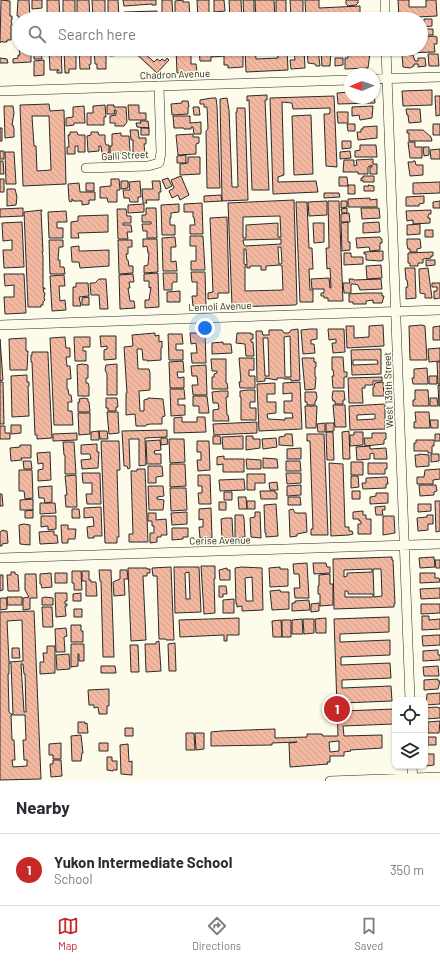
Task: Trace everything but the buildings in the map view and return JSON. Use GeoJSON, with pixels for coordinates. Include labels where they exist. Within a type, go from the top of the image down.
{"type":"FeatureCollection","features":[{"type":"Feature","properties":{"kind":"street"},"geometry":{"type":"LineString","coordinates":[[385,0],[385,12]]}},
{"type":"Feature","properties":{"kind":"street","name":"West 139th Street"},"geometry":{"type":"LineString","coordinates":[[386,56],[410,697]]}},
{"type":"Feature","properties":{"kind":"street"},"geometry":{"type":"LineString","coordinates":[[380,79],[440,77]]}},
{"type":"Feature","properties":{"kind":"street","name":"Chadron Avenue"},"geometry":{"type":"LineString","coordinates":[[0,91],[344,80]]}},
{"type":"Feature","properties":{"kind":"street","name":"Galli Street"},"geometry":{"type":"LineString","coordinates":[[86,168],[148,166],[159,163],[162,153],[159,86]]}},
{"type":"Feature","properties":{"kind":"street","name":"Lemoli Avenue"},"geometry":{"type":"LineString","coordinates":[[0,325],[440,310]]}},
{"type":"Feature","properties":{"kind":"street","name":"Cerise Avenue"},"geometry":{"type":"LineString","coordinates":[[0,558],[440,544]]}},
{"type":"Feature","properties":{"kind":"street"},"geometry":{"type":"LineString","coordinates":[[412,769],[413,780]]}},
{"type":"Feature","properties":{"kind":"street"},"geometry":{"type":"LineString","coordinates":[[330,781],[413,780],[440,778]]}},
{"type":"Feature","properties":{"kind":"place","name":"Yukon Intermediate School"},"geometry":{"type":"Point","coordinates":[337,709]}}]}
